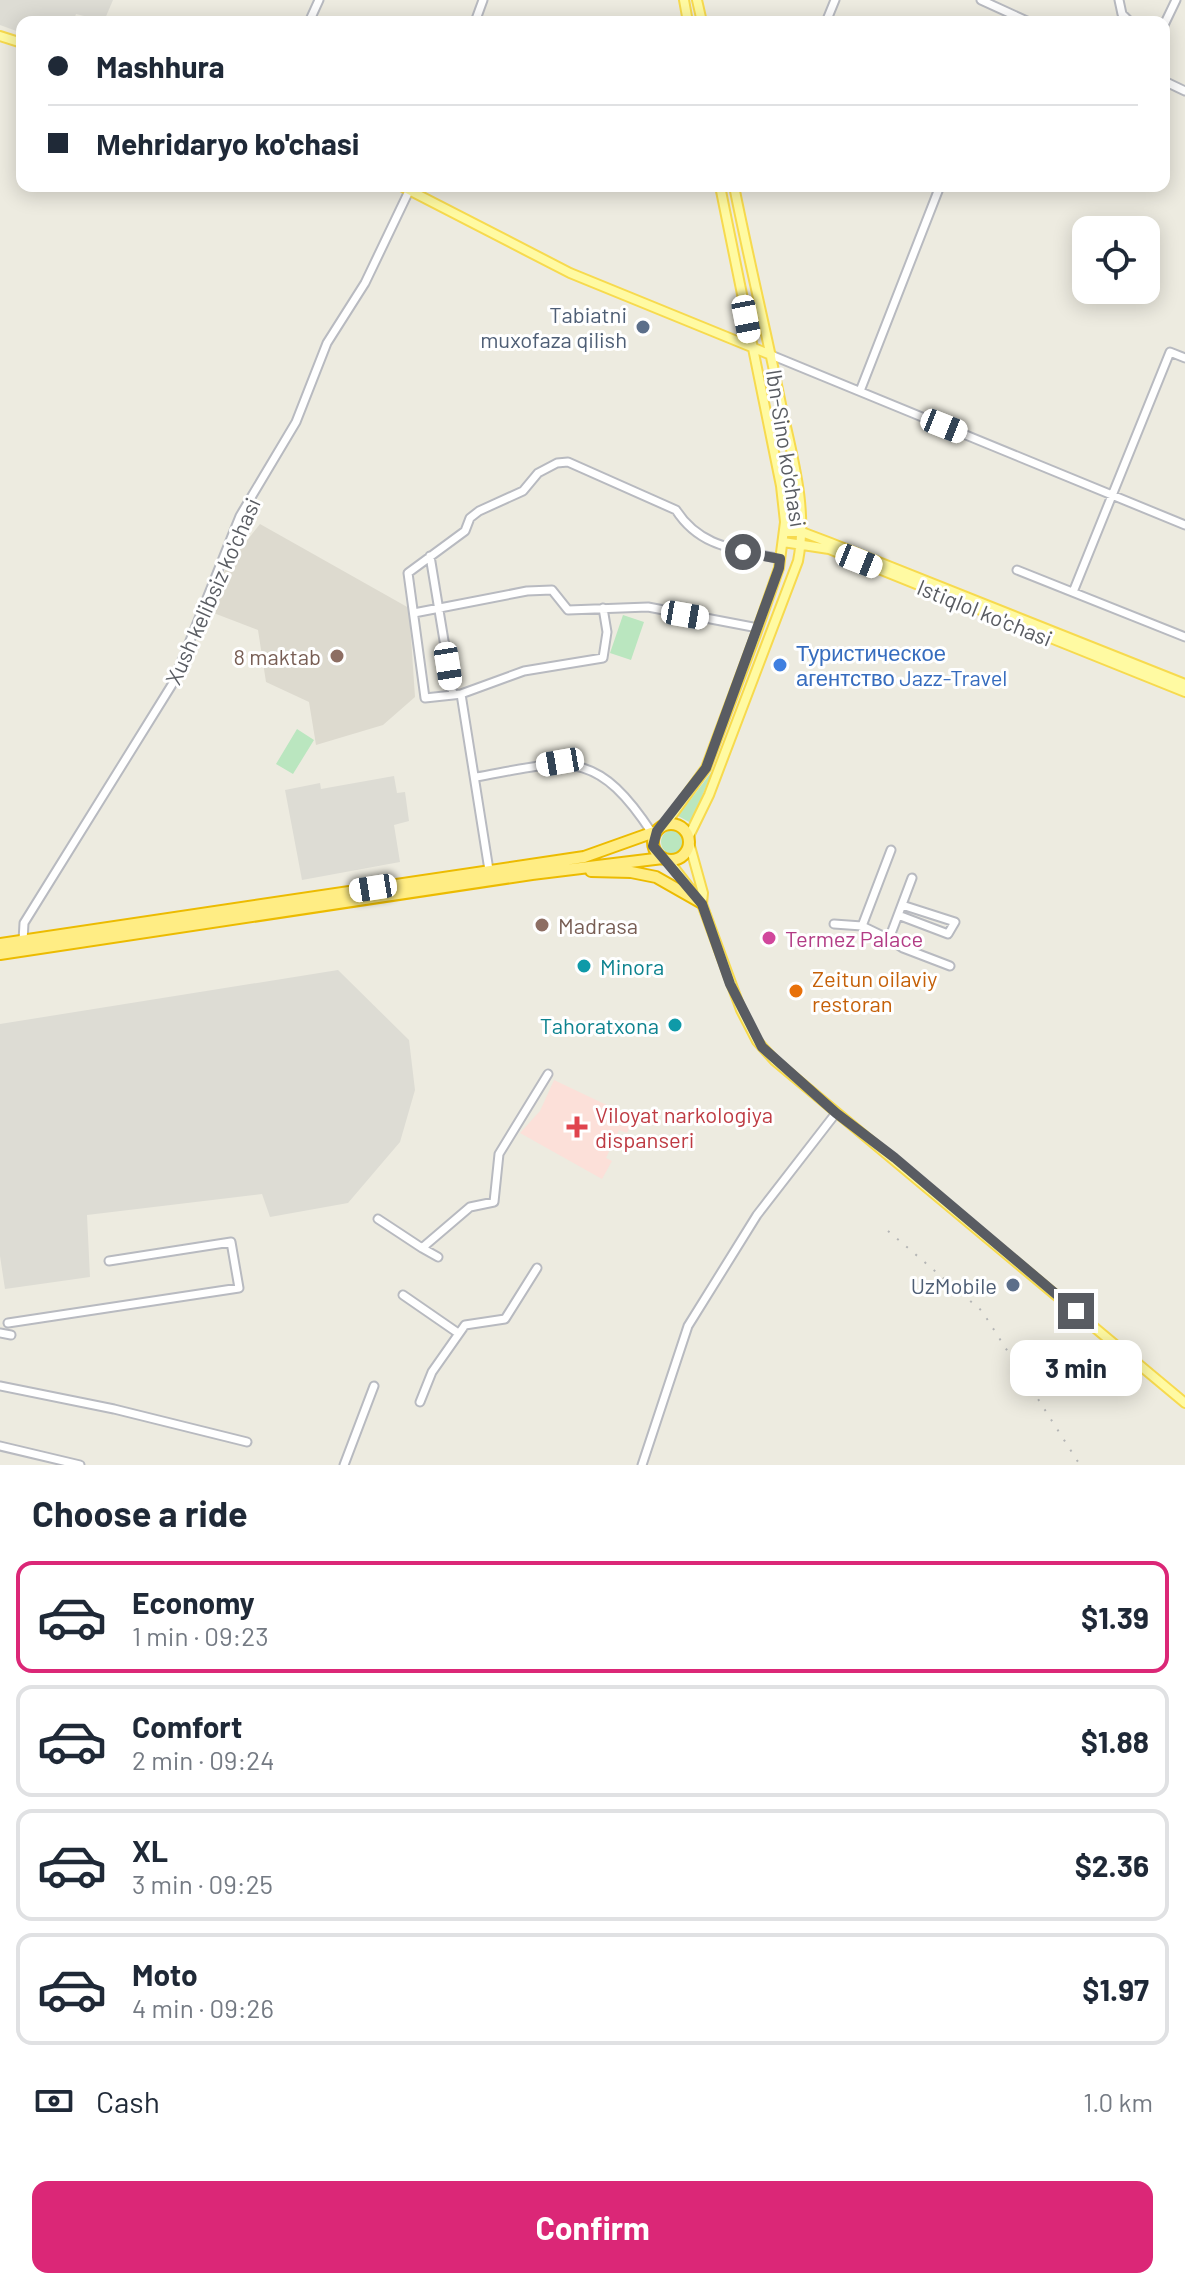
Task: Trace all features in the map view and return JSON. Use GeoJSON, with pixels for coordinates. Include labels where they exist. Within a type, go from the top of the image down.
{"type":"FeatureCollection","features":[{"type":"Feature","properties":{"kind":"highway"},"geometry":{"type":"LineString","coordinates":[[0,944],[584,857],[658,829],[679,825],[689,841],[682,857],[0,954]]}},
{"type":"Feature","properties":{"kind":"highway"},"geometry":{"type":"LineString","coordinates":[[658,829],[653,846],[666,859]]}},
{"type":"Feature","properties":{"kind":"highway"},"geometry":{"type":"LineString","coordinates":[[581,869],[656,877],[701,903]]}},
{"type":"Feature","properties":{"kind":"main road"},"geometry":{"type":"LineString","coordinates":[[413,192],[570,273],[771,355]]}},
{"type":"Feature","properties":{"kind":"main road","name":"Ibn-Sino ko'chasi"},"geometry":{"type":"LineString","coordinates":[[658,829],[706,768],[758,628],[784,537],[781,486],[721,192]]}},
{"type":"Feature","properties":{"kind":"main road","name":"Ibn-Sino ko'chasi"},"geometry":{"type":"LineString","coordinates":[[689,841],[798,561],[802,532],[802,513],[735,192]]}},
{"type":"Feature","properties":{"kind":"main road","name":"Istiqlol ko'chasi"},"geometry":{"type":"LineString","coordinates":[[784,537],[802,532],[1185,684]]}},
{"type":"Feature","properties":{"kind":"main road","name":"Istiqlol ko'chasi"},"geometry":{"type":"LineString","coordinates":[[784,537],[829,549],[1185,692]]}},
{"type":"Feature","properties":{"kind":"main road"},"geometry":{"type":"LineString","coordinates":[[689,841],[703,893],[701,903]]}},
{"type":"Feature","properties":{"kind":"main road"},"geometry":{"type":"LineString","coordinates":[[666,859],[701,903],[730,984],[757,1041],[775,1061],[1185,1403]]}},
{"type":"Feature","properties":{"kind":"street"},"geometry":{"type":"LineString","coordinates":[[981,0],[1014,16]]}},
{"type":"Feature","properties":{"kind":"street","name":"Xush kelibsiz ko'chasi"},"geometry":{"type":"LineString","coordinates":[[23,941],[24,923],[173,683],[240,516],[296,422],[327,343],[365,283],[403,192]]}},
{"type":"Feature","properties":{"kind":"street"},"geometry":{"type":"LineString","coordinates":[[860,391],[938,192]]}},
{"type":"Feature","properties":{"kind":"street"},"geometry":{"type":"LineString","coordinates":[[1073,592],[1170,352],[1185,358]]}},
{"type":"Feature","properties":{"kind":"street"},"geometry":{"type":"LineString","coordinates":[[771,355],[1185,525]]}},
{"type":"Feature","properties":{"kind":"street"},"geometry":{"type":"LineString","coordinates":[[603,608],[607,632],[603,658],[524,671],[457,694],[425,698],[408,573],[465,531],[470,518],[479,511],[523,491],[538,473],[568,462],[676,510],[685,525],[704,540],[780,559]]}},
{"type":"Feature","properties":{"kind":"street"},"geometry":{"type":"LineString","coordinates":[[430,556],[476,777],[489,870]]}},
{"type":"Feature","properties":{"kind":"street"},"geometry":{"type":"LineString","coordinates":[[1017,570],[1185,637]]}},
{"type":"Feature","properties":{"kind":"street"},"geometry":{"type":"LineString","coordinates":[[414,613],[527,591],[552,590],[568,610],[648,607],[758,628]]}},
{"type":"Feature","properties":{"kind":"street"},"geometry":{"type":"LineString","coordinates":[[476,777],[560,762],[583,767],[620,790],[658,829]]}},
{"type":"Feature","properties":{"kind":"street"},"geometry":{"type":"LineString","coordinates":[[862,926],[891,850]]}},
{"type":"Feature","properties":{"kind":"street"},"geometry":{"type":"LineString","coordinates":[[889,939],[912,878]]}},
{"type":"Feature","properties":{"kind":"street"},"geometry":{"type":"LineString","coordinates":[[898,915],[948,934],[955,922],[902,905]]}},
{"type":"Feature","properties":{"kind":"street"},"geometry":{"type":"LineString","coordinates":[[834,924],[862,926],[903,948],[950,966]]}},
{"type":"Feature","properties":{"kind":"street"},"geometry":{"type":"LineString","coordinates":[[422,1248],[470,1207],[494,1202],[499,1154],[548,1074]]}},
{"type":"Feature","properties":{"kind":"street"},"geometry":{"type":"LineString","coordinates":[[642,1465],[688,1326],[757,1215],[836,1113]]}},
{"type":"Feature","properties":{"kind":"street"},"geometry":{"type":"LineString","coordinates":[[378,1219],[438,1257]]}},
{"type":"Feature","properties":{"kind":"street"},"geometry":{"type":"LineString","coordinates":[[8,1323],[230,1292],[239,1288],[231,1242],[109,1261]]}},
{"type":"Feature","properties":{"kind":"street"},"geometry":{"type":"LineString","coordinates":[[420,1402],[432,1372],[458,1333],[465,1325],[505,1319],[537,1268]]}},
{"type":"Feature","properties":{"kind":"street"},"geometry":{"type":"LineString","coordinates":[[403,1295],[458,1333]]}},
{"type":"Feature","properties":{"kind":"street"},"geometry":{"type":"LineString","coordinates":[[0,1333],[11,1335]]}},
{"type":"Feature","properties":{"kind":"street"},"geometry":{"type":"LineString","coordinates":[[0,1386],[114,1409],[247,1442]]}},
{"type":"Feature","properties":{"kind":"street"},"geometry":{"type":"LineString","coordinates":[[344,1465],[374,1386]]}},
{"type":"Feature","properties":{"kind":"street"},"geometry":{"type":"LineString","coordinates":[[0,1446],[80,1465]]}},
{"type":"Feature","properties":{"kind":"shaded area"},"geometry":{"type":"Polygon","coordinates":[[[0,0],[113,0],[106,16],[16,16],[16,31],[0,25],[0,0]]]}},
{"type":"Feature","properties":{"kind":"shaded area","name":"8 maktab"},"geometry":{"type":"Polygon","coordinates":[[[260,524],[409,608],[415,697],[383,725],[316,745],[309,702],[266,682],[258,630],[211,612],[226,567],[260,524]]]}},
{"type":"Feature","properties":{"kind":"shaded area"},"geometry":{"type":"Polygon","coordinates":[[[394,776],[397,793],[405,792],[409,821],[394,825],[400,862],[302,880],[285,790],[320,783],[321,789],[394,776]]]}},
{"type":"Feature","properties":{"kind":"shaded area"},"geometry":{"type":"Polygon","coordinates":[[[338,970],[409,1040],[415,1090],[400,1142],[348,1203],[270,1217],[262,1194],[87,1215],[90,1277],[5,1289],[0,1256],[0,1024],[338,970]]]}},
{"type":"Feature","properties":{"kind":"shaded area","name":"Viloyat narkologiya dispanseri"},"geometry":{"type":"Polygon","coordinates":[[[554,1080],[634,1118],[627,1133],[619,1130],[606,1158],[612,1161],[602,1179],[520,1133],[540,1111],[554,1080]]]}},
{"type":"Feature","properties":{"kind":"green space"},"geometry":{"type":"Polygon","coordinates":[[[623,615],[644,622],[631,660],[610,653],[623,615]]]}},
{"type":"Feature","properties":{"kind":"green space"},"geometry":{"type":"Polygon","coordinates":[[[297,729],[314,740],[293,774],[276,764],[297,729]]]}},
{"type":"Feature","properties":{"kind":"green space"},"geometry":{"type":"Polygon","coordinates":[[[713,770],[691,823],[678,816],[713,770]]]}},
{"type":"Feature","properties":{"kind":"green space"},"geometry":{"type":"Polygon","coordinates":[[[673,830],[681,834],[685,842],[681,850],[673,854],[665,850],[661,842],[665,834],[673,830]]]}},
{"type":"Feature","properties":{"kind":"railway"},"geometry":{"type":"LineString","coordinates":[[888,1231],[982,1311],[1080,1465]]}},
{"type":"Feature","properties":{"kind":"place","name":"Tabiatni muxofaza qilish"},"geometry":{"type":"Point","coordinates":[643,327]}},
{"type":"Feature","properties":{"kind":"place","name":"8 maktab"},"geometry":{"type":"Point","coordinates":[337,656]}},
{"type":"Feature","properties":{"kind":"place","name":"Туристическое агентство Jazz-Travel"},"geometry":{"type":"Point","coordinates":[780,665]}},
{"type":"Feature","properties":{"kind":"place","name":"Madrasa"},"geometry":{"type":"Point","coordinates":[542,925]}},
{"type":"Feature","properties":{"kind":"place","name":"Termez Palace"},"geometry":{"type":"Point","coordinates":[769,938]}},
{"type":"Feature","properties":{"kind":"place","name":"Minora"},"geometry":{"type":"Point","coordinates":[584,966]}},
{"type":"Feature","properties":{"kind":"place","name":"Zeitun oilaviy restoran"},"geometry":{"type":"Point","coordinates":[796,991]}},
{"type":"Feature","properties":{"kind":"place","name":"Tahoratxona"},"geometry":{"type":"Point","coordinates":[675,1025]}},
{"type":"Feature","properties":{"kind":"place","name":"Viloyat narkologiya dispanseri"},"geometry":{"type":"Point","coordinates":[577,1127]}},
{"type":"Feature","properties":{"kind":"place","name":"UzMobile"},"geometry":{"type":"Point","coordinates":[1013,1285]}},
{"type":"Feature","properties":{"kind":"route"},"geometry":{"type":"LineString","coordinates":[[743,552],[780,559],[779,568],[706,768],[665,825],[657,831],[653,846],[668,860],[676,875],[702,904],[730,984],[762,1047],[836,1113],[895,1158],[1076,1311]]}}]}
